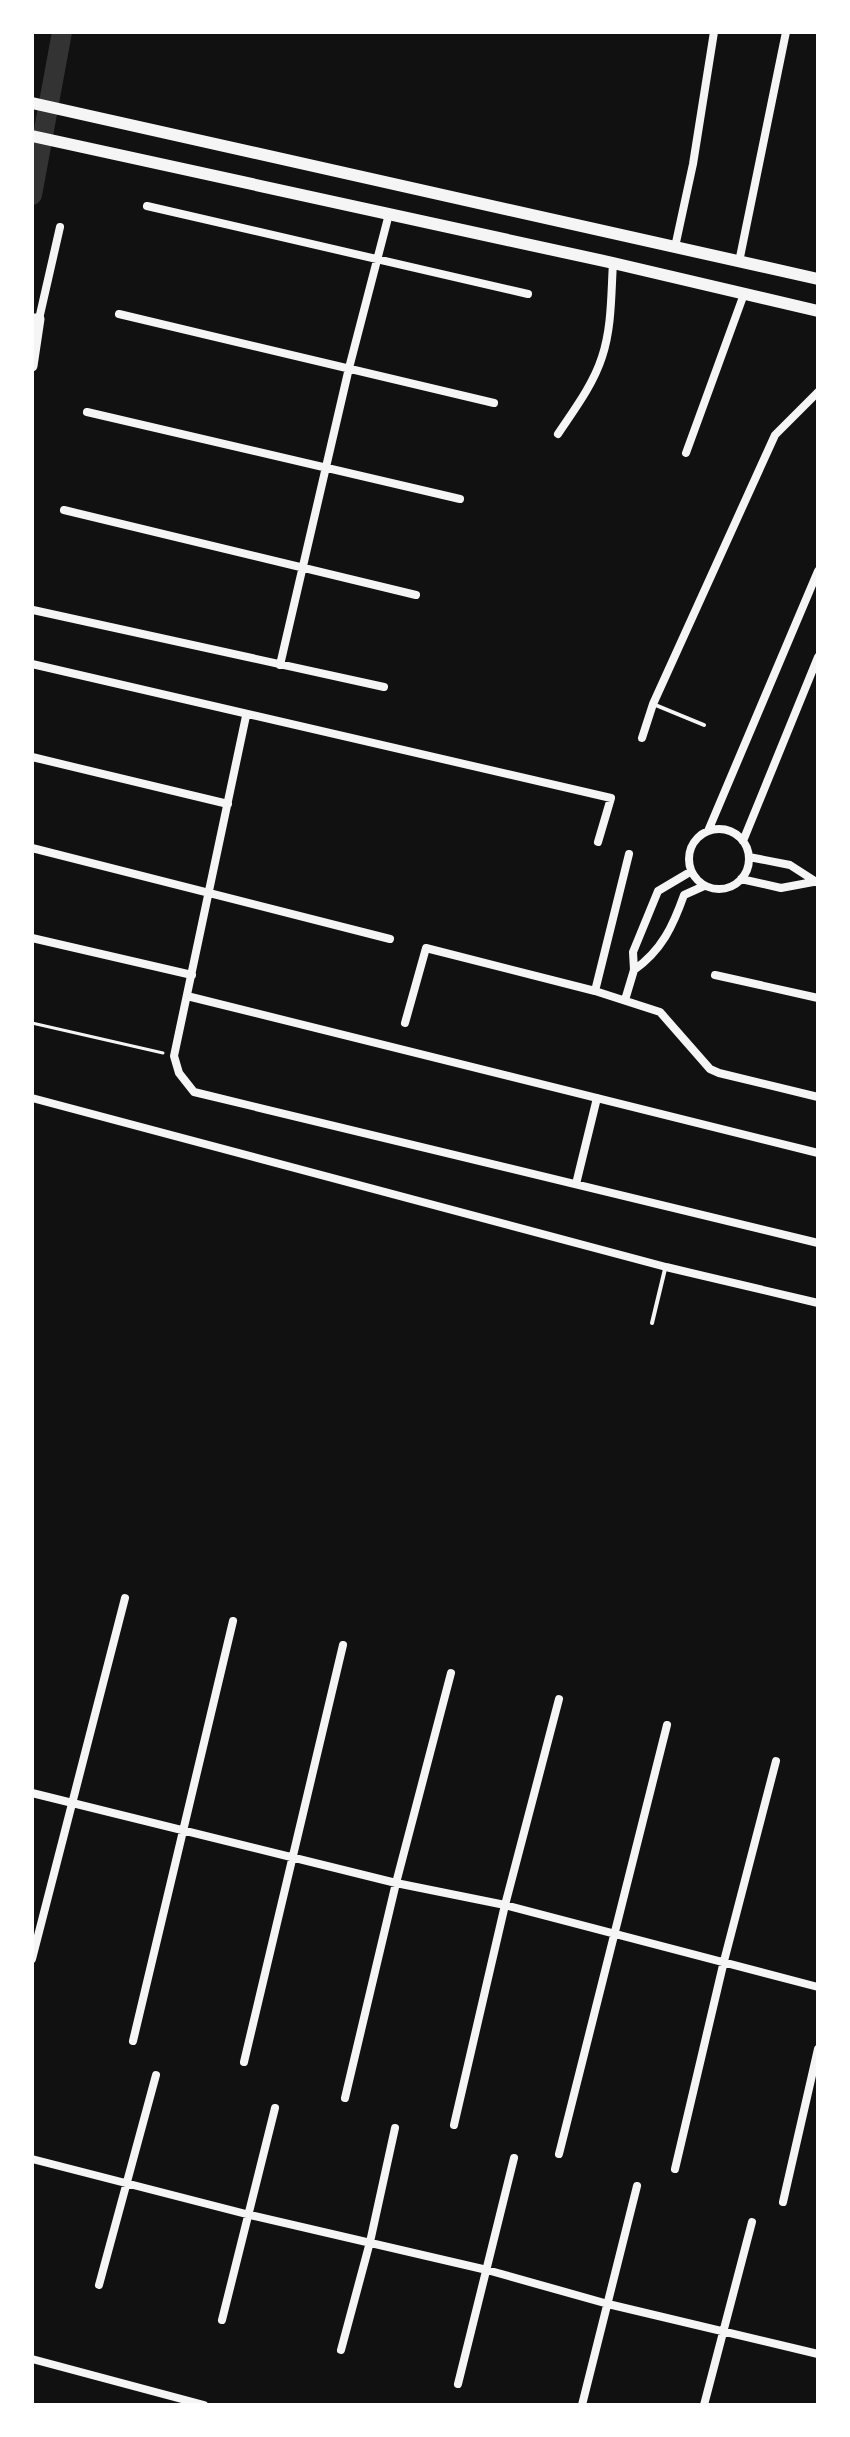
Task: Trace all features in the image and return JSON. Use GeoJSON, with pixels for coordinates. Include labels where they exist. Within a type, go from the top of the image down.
{"type":"FeatureCollection","features":[{"type":"Feature","properties":{"kind":"main road"},"geometry":{"type":"LineString","coordinates":[[32,103],[818,279]]}},
{"type":"Feature","properties":{"kind":"main road"},"geometry":{"type":"LineString","coordinates":[[32,136],[818,311]]}},
{"type":"Feature","properties":{"kind":"street"},"geometry":{"type":"LineString","coordinates":[[675,247],[693,164],[714,32]]}},
{"type":"Feature","properties":{"kind":"street"},"geometry":{"type":"LineString","coordinates":[[739,262],[786,32]]}},
{"type":"Feature","properties":{"kind":"street"},"geometry":{"type":"LineString","coordinates":[[147,206],[528,294]]}},
{"type":"Feature","properties":{"kind":"street"},"geometry":{"type":"LineString","coordinates":[[280,665],[349,368],[389,214]]}},
{"type":"Feature","properties":{"kind":"street"},"geometry":{"type":"LineString","coordinates":[[32,366],[36,319],[60,227]]}},
{"type":"Feature","properties":{"kind":"street"},"geometry":{"type":"LineString","coordinates":[[558,434],[593,379],[602,358],[608,332],[613,263]]}},
{"type":"Feature","properties":{"kind":"street"},"geometry":{"type":"LineString","coordinates":[[686,453],[744,294]]}},
{"type":"Feature","properties":{"kind":"street"},"geometry":{"type":"LineString","coordinates":[[119,314],[494,403]]}},
{"type":"Feature","properties":{"kind":"street"},"geometry":{"type":"LineString","coordinates":[[642,738],[653,704],[775,435],[818,392]]}},
{"type":"Feature","properties":{"kind":"street"},"geometry":{"type":"LineString","coordinates":[[87,412],[460,499]]}},
{"type":"Feature","properties":{"kind":"street"},"geometry":{"type":"LineString","coordinates":[[64,510],[416,595]]}},
{"type":"Feature","properties":{"kind":"street"},"geometry":{"type":"LineString","coordinates":[[708,831],[818,571]]}},
{"type":"Feature","properties":{"kind":"street"},"geometry":{"type":"LineString","coordinates":[[33,610],[384,687]]}},
{"type":"Feature","properties":{"kind":"street"},"geometry":{"type":"LineString","coordinates":[[743,841],[818,657]]}},
{"type":"Feature","properties":{"kind":"street"},"geometry":{"type":"LineString","coordinates":[[32,664],[246,716],[611,798],[598,842]]}},
{"type":"Feature","properties":{"kind":"street"},"geometry":{"type":"LineString","coordinates":[[246,716],[174,1056],[179,1073],[194,1092],[818,1243]]}},
{"type":"Feature","properties":{"kind":"street"},"geometry":{"type":"LineString","coordinates":[[32,757],[228,804]]}},
{"type":"Feature","properties":{"kind":"street"},"geometry":{"type":"LineString","coordinates":[[718,828],[729,830],[743,841],[749,857],[741,879],[726,888],[704,886],[690,872],[688,862],[692,844],[698,836],[708,831],[718,828]]}},
{"type":"Feature","properties":{"kind":"street"},"geometry":{"type":"LineString","coordinates":[[32,848],[390,939]]}},
{"type":"Feature","properties":{"kind":"street"},"geometry":{"type":"LineString","coordinates":[[595,991],[629,854]]}},
{"type":"Feature","properties":{"kind":"street"},"geometry":{"type":"LineString","coordinates":[[749,857],[790,865],[816,882]]}},
{"type":"Feature","properties":{"kind":"street"},"geometry":{"type":"LineString","coordinates":[[625,1000],[634,970],[633,952],[658,891],[690,872]]}},
{"type":"Feature","properties":{"kind":"street"},"geometry":{"type":"LineString","coordinates":[[741,879],[781,888],[816,882]]}},
{"type":"Feature","properties":{"kind":"street"},"geometry":{"type":"LineString","coordinates":[[634,970],[651,958],[671,930],[684,895],[704,886]]}},
{"type":"Feature","properties":{"kind":"street"},"geometry":{"type":"LineString","coordinates":[[32,938],[192,975]]}},
{"type":"Feature","properties":{"kind":"street"},"geometry":{"type":"LineString","coordinates":[[405,1023],[426,948],[595,991],[660,1012],[710,1069],[818,1097]]}},
{"type":"Feature","properties":{"kind":"street"},"geometry":{"type":"LineString","coordinates":[[715,975],[818,998]]}},
{"type":"Feature","properties":{"kind":"street"},"geometry":{"type":"LineString","coordinates":[[187,996],[818,1153]]}},
{"type":"Feature","properties":{"kind":"street"},"geometry":{"type":"LineString","coordinates":[[32,1098],[666,1267],[818,1303]]}},
{"type":"Feature","properties":{"kind":"street"},"geometry":{"type":"LineString","coordinates":[[576,1184],[597,1098]]}},
{"type":"Feature","properties":{"kind":"street"},"geometry":{"type":"LineString","coordinates":[[32,1959],[125,1598]]}},
{"type":"Feature","properties":{"kind":"street"},"geometry":{"type":"LineString","coordinates":[[133,2041],[233,1621]]}},
{"type":"Feature","properties":{"kind":"street"},"geometry":{"type":"LineString","coordinates":[[244,2062],[343,1645]]}},
{"type":"Feature","properties":{"kind":"street"},"geometry":{"type":"LineString","coordinates":[[345,2098],[396,1883],[451,1673]]}},
{"type":"Feature","properties":{"kind":"street"},"geometry":{"type":"LineString","coordinates":[[454,2125],[505,1905],[559,1699]]}},
{"type":"Feature","properties":{"kind":"street"},"geometry":{"type":"LineString","coordinates":[[559,2154],[667,1725]]}},
{"type":"Feature","properties":{"kind":"street"},"geometry":{"type":"LineString","coordinates":[[675,2169],[724,1961],[776,1761]]}},
{"type":"Feature","properties":{"kind":"street"},"geometry":{"type":"LineString","coordinates":[[32,1793],[396,1883],[505,1905],[818,1987]]}},
{"type":"Feature","properties":{"kind":"street"},"geometry":{"type":"LineString","coordinates":[[783,2202],[818,2049]]}},
{"type":"Feature","properties":{"kind":"street"},"geometry":{"type":"LineString","coordinates":[[99,2285],[156,2075]]}},
{"type":"Feature","properties":{"kind":"street"},"geometry":{"type":"LineString","coordinates":[[222,2320],[275,2108]]}},
{"type":"Feature","properties":{"kind":"street"},"geometry":{"type":"LineString","coordinates":[[341,2350],[370,2242],[395,2128]]}},
{"type":"Feature","properties":{"kind":"street"},"geometry":{"type":"LineString","coordinates":[[458,2384],[514,2158]]}},
{"type":"Feature","properties":{"kind":"street"},"geometry":{"type":"LineString","coordinates":[[32,2159],[818,2354]]}},
{"type":"Feature","properties":{"kind":"street"},"geometry":{"type":"LineString","coordinates":[[582,2405],[637,2186]]}},
{"type":"Feature","properties":{"kind":"street"},"geometry":{"type":"LineString","coordinates":[[704,2405],[752,2222]]}},
{"type":"Feature","properties":{"kind":"street"},"geometry":{"type":"LineString","coordinates":[[32,2359],[201,2405]]}},
{"type":"Feature","properties":{"kind":"lane"},"geometry":{"type":"LineString","coordinates":[[653,704],[704,725]]}},
{"type":"Feature","properties":{"kind":"lane"},"geometry":{"type":"LineString","coordinates":[[652,1323],[666,1267]]}},
{"type":"Feature","properties":{"kind":"path"},"geometry":{"type":"LineString","coordinates":[[32,1023],[174,1056]]}},
{"type":"Feature","properties":{"kind":"waterway"},"geometry":{"type":"LineString","coordinates":[[32,195],[62,32]]}}]}
